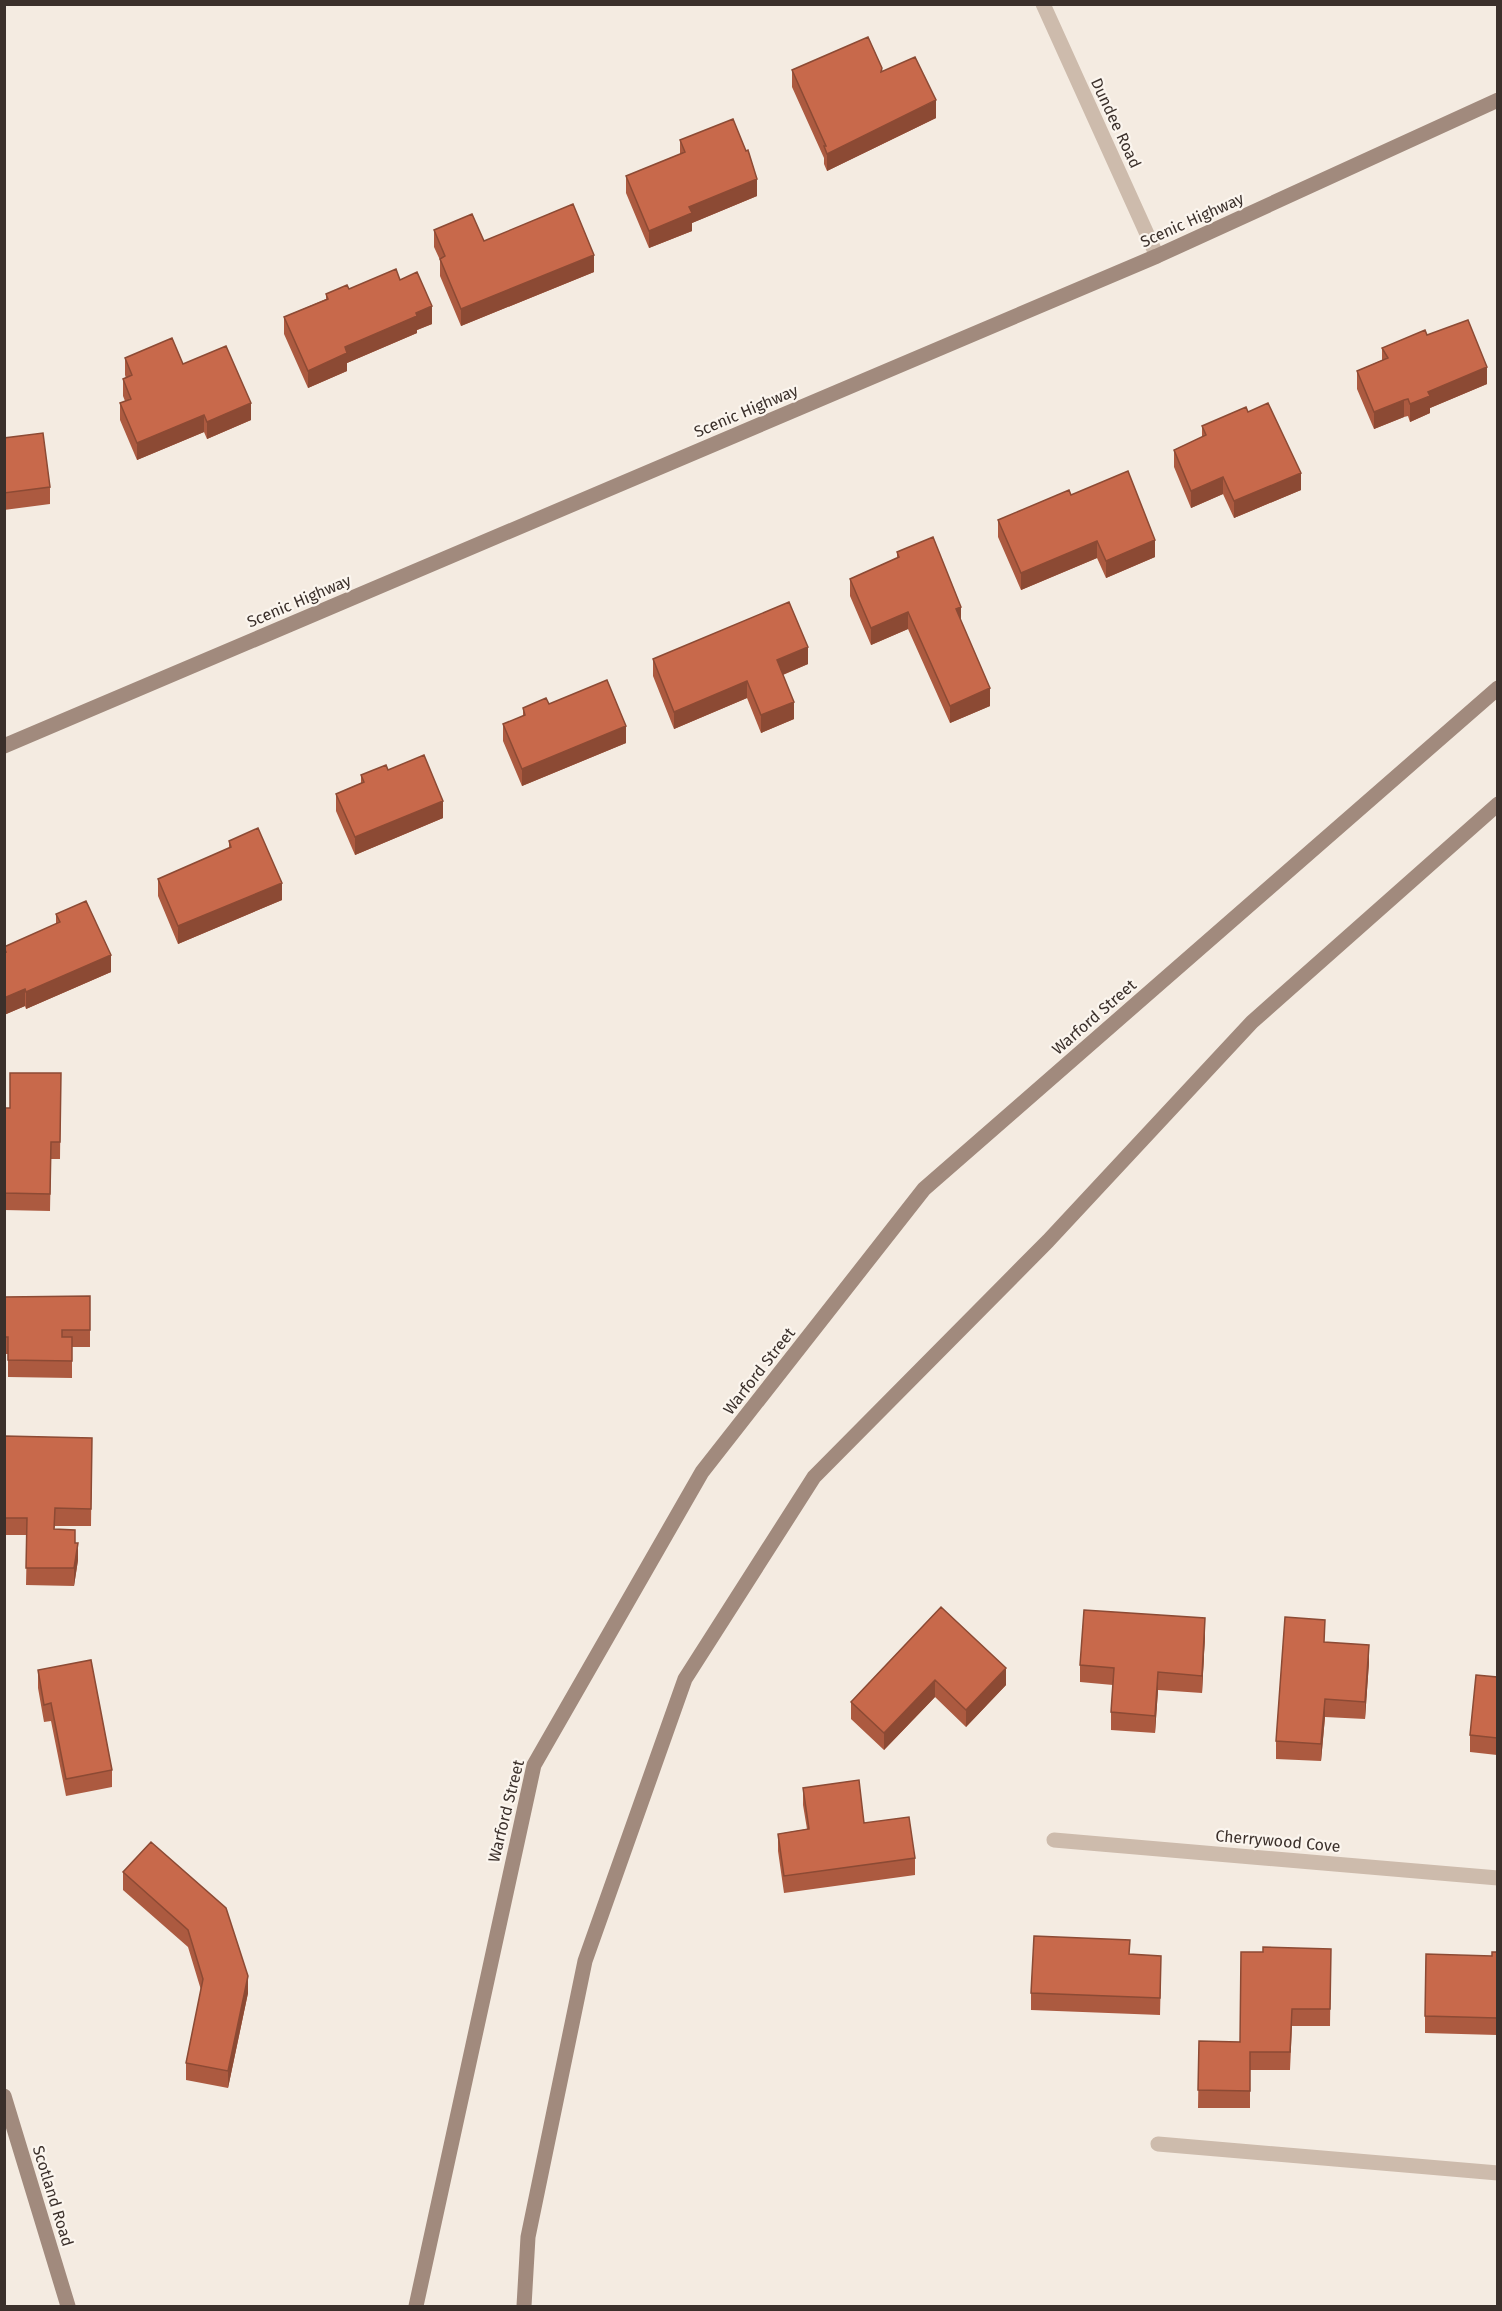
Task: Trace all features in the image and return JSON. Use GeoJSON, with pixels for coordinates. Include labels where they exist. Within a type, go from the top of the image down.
{"type":"FeatureCollection","features":[{"type":"Feature","properties":{"kind":"main road","name":"Scenic Highway"},"geometry":{"type":"LineString","coordinates":[[4,746],[1157,256],[1497,100]]}},
{"type":"Feature","properties":{"kind":"main road","name":"Warford Street"},"geometry":{"type":"LineString","coordinates":[[416,2307],[534,1765],[702,1472],[924,1190],[1497,688]]}},
{"type":"Feature","properties":{"kind":"main road"},"geometry":{"type":"LineString","coordinates":[[524,2307],[528,2237],[585,1960],[685,1679],[813,1477],[1048,1241],[1251,1022],[1497,804]]}},
{"type":"Feature","properties":{"kind":"main road","name":"Scotland Road"},"geometry":{"type":"LineString","coordinates":[[4,2096],[68,2307]]}},
{"type":"Feature","properties":{"kind":"street","name":"Dundee Road"},"geometry":{"type":"LineString","coordinates":[[1043,4],[1157,256]]}},
{"type":"Feature","properties":{"kind":"street","name":"Cherrywood Cove"},"geometry":{"type":"LineString","coordinates":[[1054,1840],[1497,1878]]}},
{"type":"Feature","properties":{"kind":"street"},"geometry":{"type":"LineString","coordinates":[[1158,2144],[1497,2173]]}},
{"type":"Feature","properties":{"kind":"building"},"geometry":{"type":"Polygon","coordinates":[[[868,37],[882,68],[881,72],[915,57],[936,100],[827,154],[824,146],[826,146],[792,70],[868,37]]]}},
{"type":"Feature","properties":{"kind":"building"},"geometry":{"type":"Polygon","coordinates":[[[733,119],[746,151],[748,150],[757,179],[689,207],[692,213],[649,231],[626,176],[685,152],[680,140],[733,119]]]}},
{"type":"Feature","properties":{"kind":"building"},"geometry":{"type":"Polygon","coordinates":[[[573,204],[594,255],[461,309],[440,259],[445,256],[434,230],[472,214],[484,241],[573,204]]]}},
{"type":"Feature","properties":{"kind":"building"},"geometry":{"type":"Polygon","coordinates":[[[396,269],[400,280],[417,272],[432,306],[416,313],[417,316],[345,347],[347,353],[308,371],[284,317],[328,299],[326,294],[347,285],[349,289],[396,269]]]}},
{"type":"Feature","properties":{"kind":"building"},"geometry":{"type":"Polygon","coordinates":[[[1468,320],[1487,367],[1428,392],[1430,396],[1410,404],[1408,399],[1374,412],[1357,371],[1388,358],[1382,348],[1425,330],[1427,335],[1468,320]]]}},
{"type":"Feature","properties":{"kind":"building"},"geometry":{"type":"Polygon","coordinates":[[[172,338],[183,364],[226,346],[251,403],[207,422],[204,415],[137,443],[120,403],[131,399],[123,379],[132,375],[125,358],[172,338]]]}},
{"type":"Feature","properties":{"kind":"building"},"geometry":{"type":"Polygon","coordinates":[[[1268,403],[1301,473],[1234,501],[1223,477],[1191,491],[1174,450],[1206,435],[1202,426],[1246,407],[1248,412],[1268,403]]]}},
{"type":"Feature","properties":{"kind":"building"},"geometry":{"type":"Polygon","coordinates":[[[43,433],[50,487],[4,493],[4,438],[43,433]]]}},
{"type":"Feature","properties":{"kind":"building"},"geometry":{"type":"Polygon","coordinates":[[[1128,471],[1155,540],[1106,561],[1097,541],[1021,573],[998,520],[1069,490],[1071,495],[1128,471]]]}},
{"type":"Feature","properties":{"kind":"building"},"geometry":{"type":"Polygon","coordinates":[[[933,537],[961,607],[956,609],[990,688],[950,706],[908,612],[871,628],[850,579],[899,557],[897,552],[933,537]]]}},
{"type":"Feature","properties":{"kind":"building"},"geometry":{"type":"Polygon","coordinates":[[[789,602],[808,647],[777,660],[794,702],[761,715],[747,681],[674,712],[653,659],[789,602]]]}},
{"type":"Feature","properties":{"kind":"building"},"geometry":{"type":"Polygon","coordinates":[[[607,680],[626,726],[522,769],[503,724],[525,715],[523,708],[546,698],[549,704],[607,680]]]}},
{"type":"Feature","properties":{"kind":"building"},"geometry":{"type":"Polygon","coordinates":[[[424,755],[443,801],[355,837],[336,794],[364,782],[361,775],[386,765],[388,770],[424,755]]]}},
{"type":"Feature","properties":{"kind":"building"},"geometry":{"type":"Polygon","coordinates":[[[258,828],[282,883],[178,926],[158,879],[231,847],[229,841],[258,828]]]}},
{"type":"Feature","properties":{"kind":"building"},"geometry":{"type":"Polygon","coordinates":[[[86,901],[111,955],[26,992],[25,989],[4,998],[4,952],[6,952],[4,947],[60,922],[56,914],[86,901]]]}},
{"type":"Feature","properties":{"kind":"building"},"geometry":{"type":"Polygon","coordinates":[[[10,1073],[61,1073],[60,1142],[51,1142],[50,1194],[4,1193],[4,1108],[10,1108],[10,1073]]]}},
{"type":"Feature","properties":{"kind":"building"},"geometry":{"type":"Polygon","coordinates":[[[90,1296],[90,1330],[62,1330],[62,1337],[72,1337],[72,1361],[8,1360],[8,1337],[4,1337],[4,1297],[90,1296]]]}},
{"type":"Feature","properties":{"kind":"building"},"geometry":{"type":"Polygon","coordinates":[[[4,1436],[92,1438],[91,1509],[55,1508],[54,1529],[75,1530],[75,1543],[78,1543],[74,1568],[26,1568],[27,1518],[4,1518],[4,1436]]]}},
{"type":"Feature","properties":{"kind":"building"},"geometry":{"type":"Polygon","coordinates":[[[941,1607],[1006,1668],[966,1710],[935,1680],[884,1733],[851,1702],[941,1607]]]}},
{"type":"Feature","properties":{"kind":"building"},"geometry":{"type":"Polygon","coordinates":[[[1084,1610],[1205,1618],[1202,1676],[1158,1672],[1155,1716],[1111,1712],[1114,1668],[1080,1665],[1084,1610]]]}},
{"type":"Feature","properties":{"kind":"building"},"geometry":{"type":"Polygon","coordinates":[[[1285,1617],[1325,1620],[1324,1642],[1369,1645],[1365,1702],[1325,1699],[1321,1744],[1276,1741],[1285,1617]]]}},
{"type":"Feature","properties":{"kind":"building"},"geometry":{"type":"Polygon","coordinates":[[[91,1660],[112,1770],[66,1779],[51,1703],[44,1705],[38,1670],[91,1660]]]}},
{"type":"Feature","properties":{"kind":"building"},"geometry":{"type":"Polygon","coordinates":[[[1476,1675],[1497,1677],[1497,1738],[1470,1735],[1476,1675]]]}},
{"type":"Feature","properties":{"kind":"building"},"geometry":{"type":"Polygon","coordinates":[[[859,1780],[864,1823],[909,1817],[915,1858],[784,1876],[778,1834],[809,1829],[803,1788],[859,1780]]]}},
{"type":"Feature","properties":{"kind":"building"},"geometry":{"type":"Polygon","coordinates":[[[151,1842],[226,1908],[248,1976],[228,2071],[186,2063],[203,1979],[188,1930],[123,1872],[151,1842]]]}},
{"type":"Feature","properties":{"kind":"building"},"geometry":{"type":"Polygon","coordinates":[[[1034,1936],[1130,1940],[1129,1954],[1161,1956],[1160,1998],[1031,1993],[1034,1936]]]}},
{"type":"Feature","properties":{"kind":"building"},"geometry":{"type":"Polygon","coordinates":[[[1263,1947],[1331,1949],[1330,2009],[1292,2009],[1290,2052],[1250,2052],[1250,2091],[1198,2090],[1199,2041],[1240,2042],[1241,1952],[1263,1952],[1263,1947]]]}},
{"type":"Feature","properties":{"kind":"building"},"geometry":{"type":"Polygon","coordinates":[[[1492,1952],[1497,1952],[1497,2018],[1425,2016],[1426,1954],[1492,1956],[1492,1952]]]}}]}
